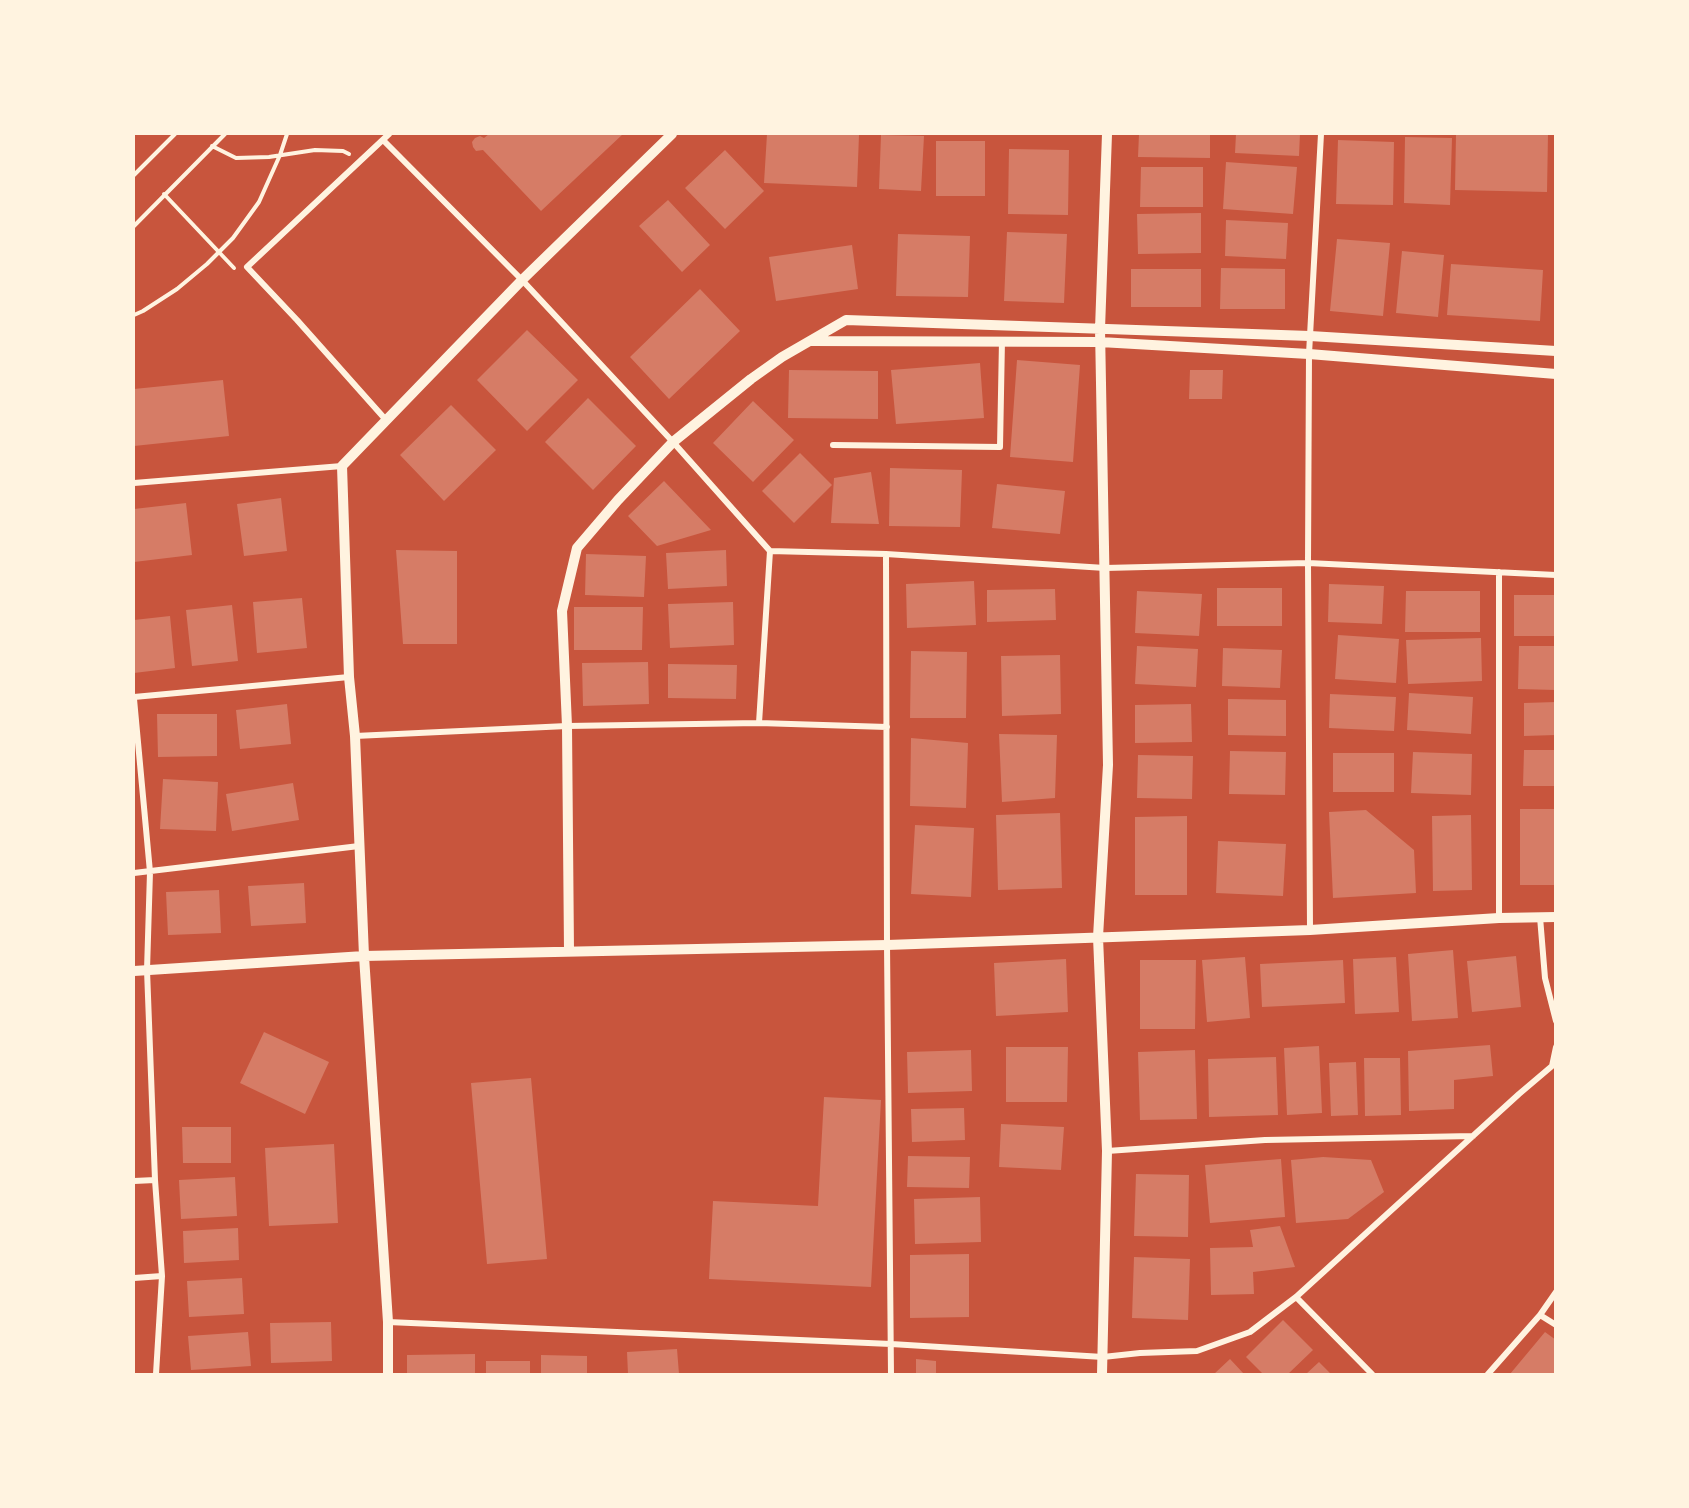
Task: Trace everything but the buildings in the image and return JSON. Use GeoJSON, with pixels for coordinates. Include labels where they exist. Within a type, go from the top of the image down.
{"type":"FeatureCollection","features":[{"type":"Feature","properties":{"kind":"street"},"geometry":{"type":"LineString","coordinates":[[386,420],[247,267],[390,134]]}},
{"type":"Feature","properties":{"kind":"street"},"geometry":{"type":"LineString","coordinates":[[134,483],[342,466],[522,280],[672,134]]}},
{"type":"Feature","properties":{"kind":"street"},"geometry":{"type":"LineString","coordinates":[[1102,1374],[1107,1151],[1098,937],[1108,765],[1100,328],[1107,134]]}},
{"type":"Feature","properties":{"kind":"street"},"geometry":{"type":"LineString","coordinates":[[1310,930],[1309,354],[1321,134]]}},
{"type":"Feature","properties":{"kind":"street"},"geometry":{"type":"LineString","coordinates":[[382,140],[522,280],[673,442],[770,551],[759,723]]}},
{"type":"Feature","properties":{"kind":"street"},"geometry":{"type":"LineString","coordinates":[[569,951],[567,726],[562,611],[577,548],[618,500],[673,442],[782,357],[846,320],[1310,336],[1556,351]]}},
{"type":"Feature","properties":{"kind":"street"},"geometry":{"type":"LineString","coordinates":[[833,446],[1000,447],[1002,340]]}},
{"type":"Feature","properties":{"kind":"street"},"geometry":{"type":"LineString","coordinates":[[809,341],[1100,342],[1309,354],[1556,374]]}},
{"type":"Feature","properties":{"kind":"street"},"geometry":{"type":"LineString","coordinates":[[342,466],[364,956],[388,1322],[388,1374]]}},
{"type":"Feature","properties":{"kind":"street"},"geometry":{"type":"LineString","coordinates":[[770,551],[886,554],[1105,568],[1308,563],[1556,575]]}},
{"type":"Feature","properties":{"kind":"street"},"geometry":{"type":"LineString","coordinates":[[886,554],[891,1374]]}},
{"type":"Feature","properties":{"kind":"street"},"geometry":{"type":"LineString","coordinates":[[1499,572],[1499,918]]}},
{"type":"Feature","properties":{"kind":"street"},"geometry":{"type":"LineString","coordinates":[[156,1374],[162,1276],[155,1180],[147,970],[150,872],[134,698],[350,677]]}},
{"type":"Feature","properties":{"kind":"street"},"geometry":{"type":"LineString","coordinates":[[355,736],[567,726],[759,723],[887,727]]}},
{"type":"Feature","properties":{"kind":"street"},"geometry":{"type":"LineString","coordinates":[[134,873],[359,846]]}},
{"type":"Feature","properties":{"kind":"street"},"geometry":{"type":"LineString","coordinates":[[1540,917],[1545,978],[1556,1021]]}},
{"type":"Feature","properties":{"kind":"street"},"geometry":{"type":"LineString","coordinates":[[134,971],[364,956],[887,945],[1310,930],[1499,918],[1556,917]]}},
{"type":"Feature","properties":{"kind":"street"},"geometry":{"type":"LineString","coordinates":[[388,1322],[891,1344],[1103,1357],[1197,1351],[1250,1332],[1296,1297],[1552,1066],[1556,1047]]}},
{"type":"Feature","properties":{"kind":"street"},"geometry":{"type":"LineString","coordinates":[[1107,1151],[1265,1140],[1473,1136]]}},
{"type":"Feature","properties":{"kind":"street"},"geometry":{"type":"LineString","coordinates":[[134,1181],[155,1180]]}},
{"type":"Feature","properties":{"kind":"street"},"geometry":{"type":"LineString","coordinates":[[134,1278],[162,1276]]}},
{"type":"Feature","properties":{"kind":"street"},"geometry":{"type":"LineString","coordinates":[[1488,1374],[1540,1315],[1556,1292]]}},
{"type":"Feature","properties":{"kind":"street"},"geometry":{"type":"LineString","coordinates":[[1296,1297],[1372,1374]]}},
{"type":"Feature","properties":{"kind":"street"},"geometry":{"type":"LineString","coordinates":[[1540,1315],[1556,1325]]}},
{"type":"Feature","properties":{"kind":"path"},"geometry":{"type":"LineString","coordinates":[[134,175],[175,134]]}},
{"type":"Feature","properties":{"kind":"path"},"geometry":{"type":"LineString","coordinates":[[134,226],[225,134]]}},
{"type":"Feature","properties":{"kind":"path"},"geometry":{"type":"LineString","coordinates":[[134,315],[177,289],[207,264],[232,238],[259,201],[287,134]]}},
{"type":"Feature","properties":{"kind":"path"},"geometry":{"type":"LineString","coordinates":[[212,147],[236,158],[315,150],[343,151],[362,159]]}},
{"type":"Feature","properties":{"kind":"path"},"geometry":{"type":"LineString","coordinates":[[165,194],[241,276]]}}]}
